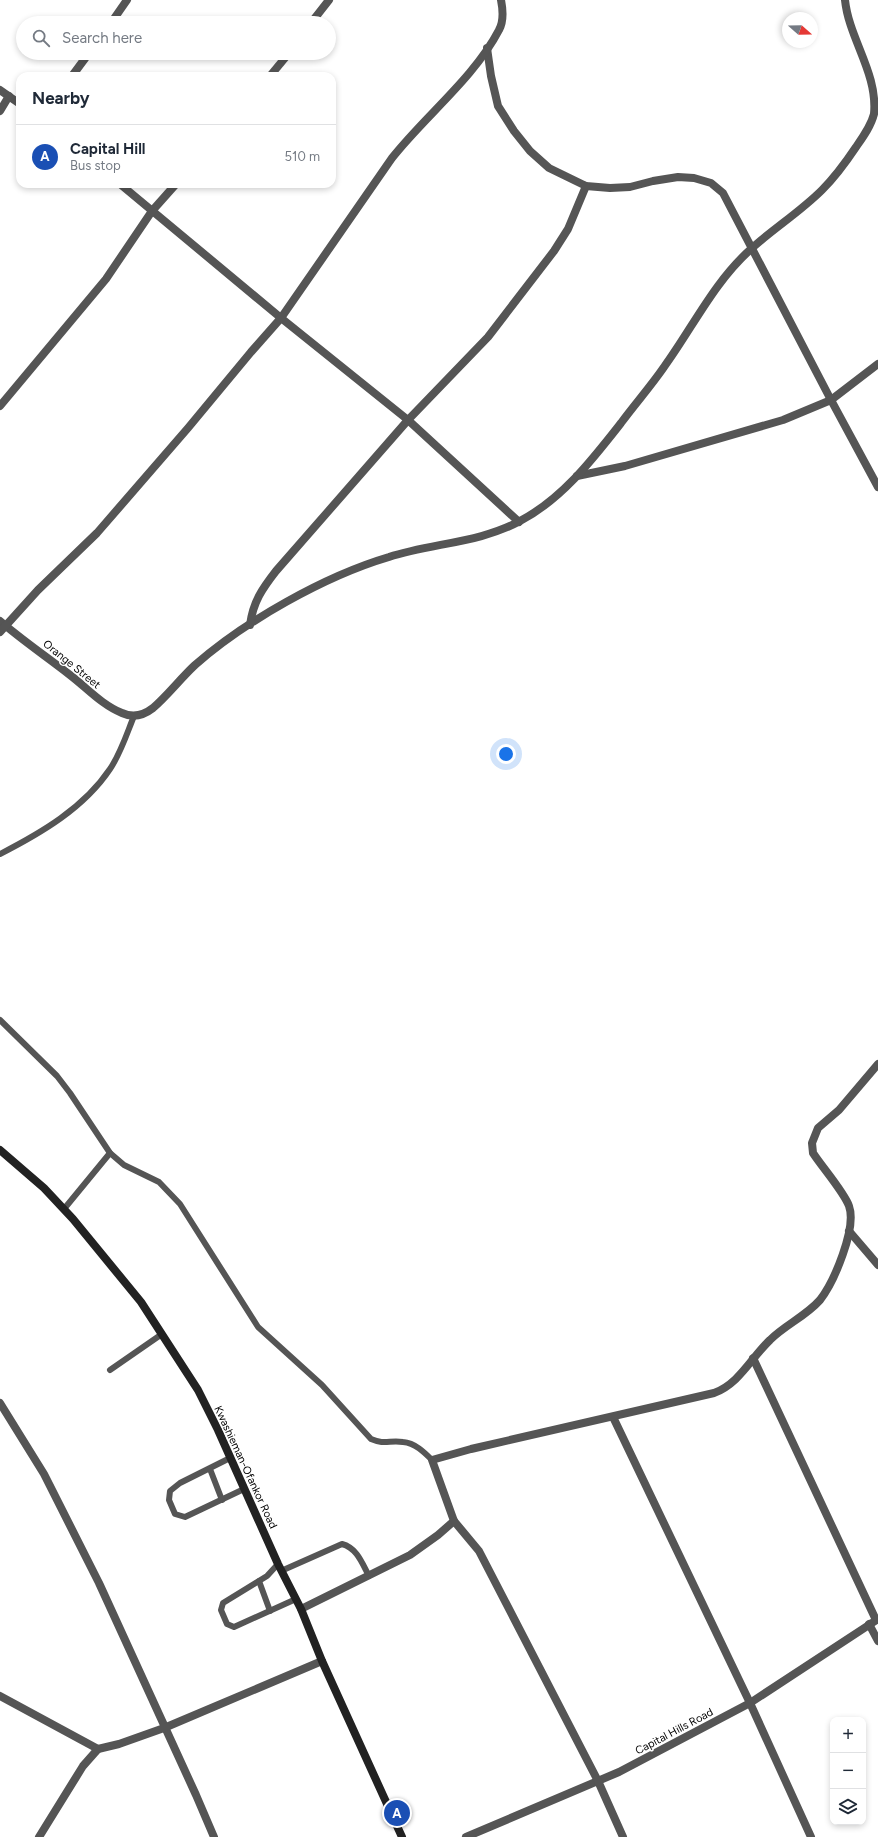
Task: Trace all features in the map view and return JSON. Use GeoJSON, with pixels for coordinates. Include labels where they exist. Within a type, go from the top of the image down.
{"type":"FeatureCollection","features":[{"type":"Feature","properties":{"kind":"main road","name":"Kwashieman-Ofankor Road"},"geometry":{"type":"LineString","coordinates":[[0,1150],[44,1188],[64,1209],[142,1302],[198,1390],[280,1568],[301,1609],[322,1661],[402,1837]]}},
{"type":"Feature","properties":{"kind":"street"},"geometry":{"type":"LineString","coordinates":[[116,16],[127,0]]}},
{"type":"Feature","properties":{"kind":"street"},"geometry":{"type":"LineString","coordinates":[[317,16],[328,0]]}},
{"type":"Feature","properties":{"kind":"street"},"geometry":{"type":"LineString","coordinates":[[2,626],[97,533],[281,318],[392,158],[452,91],[487,48],[500,29],[504,12],[501,0]]}},
{"type":"Feature","properties":{"kind":"street"},"geometry":{"type":"LineString","coordinates":[[134,716],[146,713],[153,708],[193,667],[212,651],[250,625],[315,587],[389,557],[495,532],[519,522],[545,506],[577,476],[598,452],[664,367],[713,291],[734,264],[823,190],[842,168],[864,135],[874,116],[876,97],[874,80],[852,29],[845,0]]}},
{"type":"Feature","properties":{"kind":"street"},"geometry":{"type":"LineString","coordinates":[[487,48],[491,76],[498,106],[514,131],[530,151],[549,168],[586,186],[610,188],[630,187],[653,181],[694,178],[711,183],[723,193],[878,487]]}},
{"type":"Feature","properties":{"kind":"street"},"geometry":{"type":"LineString","coordinates":[[75,72],[84,60]]}},
{"type":"Feature","properties":{"kind":"street"},"geometry":{"type":"LineString","coordinates":[[273,72],[283,60]]}},
{"type":"Feature","properties":{"kind":"street"},"geometry":{"type":"LineString","coordinates":[[0,90],[16,101]]}},
{"type":"Feature","properties":{"kind":"street"},"geometry":{"type":"LineString","coordinates":[[0,110],[9,96]]}},
{"type":"Feature","properties":{"kind":"street"},"geometry":{"type":"LineString","coordinates":[[250,625],[252,612],[261,590],[408,420],[484,342],[554,251],[568,229],[586,186]]}},
{"type":"Feature","properties":{"kind":"street"},"geometry":{"type":"LineString","coordinates":[[125,188],[281,318],[408,420],[519,522]]}},
{"type":"Feature","properties":{"kind":"street"},"geometry":{"type":"LineString","coordinates":[[0,406],[106,279],[152,211],[172,188]]}},
{"type":"Feature","properties":{"kind":"street"},"geometry":{"type":"LineString","coordinates":[[577,476],[625,466],[783,420],[831,400],[878,364]]}},
{"type":"Feature","properties":{"kind":"street","name":"Orange Street"},"geometry":{"type":"LineString","coordinates":[[2,626],[111,708],[123,714],[134,716]]}},
{"type":"Feature","properties":{"kind":"street"},"geometry":{"type":"LineString","coordinates":[[623,1837],[598,1781],[479,1550],[454,1521],[432,1460],[478,1447],[613,1417],[723,1390],[738,1378],[753,1358],[772,1338],[820,1300],[838,1267],[849,1231],[851,1218],[849,1206],[813,1153],[812,1143],[818,1128],[839,1110],[878,1064]]}},
{"type":"Feature","properties":{"kind":"street"},"geometry":{"type":"LineString","coordinates":[[849,1231],[878,1265]]}},
{"type":"Feature","properties":{"kind":"street"},"geometry":{"type":"LineString","coordinates":[[753,1358],[875,1621],[878,1641]]}},
{"type":"Feature","properties":{"kind":"street"},"geometry":{"type":"LineString","coordinates":[[0,1403],[44,1474],[99,1583],[214,1837]]}},
{"type":"Feature","properties":{"kind":"street"},"geometry":{"type":"LineString","coordinates":[[613,1417],[750,1703],[811,1837]]}},
{"type":"Feature","properties":{"kind":"street"},"geometry":{"type":"LineString","coordinates":[[301,1609],[410,1555],[438,1535],[454,1521]]}},
{"type":"Feature","properties":{"kind":"street","name":"Capital Hills Road"},"geometry":{"type":"LineString","coordinates":[[466,1837],[619,1772],[750,1703],[875,1621]]}},
{"type":"Feature","properties":{"kind":"street"},"geometry":{"type":"LineString","coordinates":[[39,1837],[83,1766],[98,1749],[118,1744],[164,1728],[322,1661]]}},
{"type":"Feature","properties":{"kind":"street"},"geometry":{"type":"LineString","coordinates":[[0,1696],[98,1749]]}},
{"type":"Feature","properties":{"kind":"lane"},"geometry":{"type":"LineString","coordinates":[[0,854],[24,842],[61,819],[101,781],[111,768],[122,747],[134,716]]}},
{"type":"Feature","properties":{"kind":"lane"},"geometry":{"type":"LineString","coordinates":[[0,1020],[57,1076],[74,1098],[110,1153],[124,1164],[159,1182],[171,1193],[180,1204],[258,1326],[322,1385],[371,1439],[380,1443],[403,1442],[410,1444],[418,1447],[432,1460]]}},
{"type":"Feature","properties":{"kind":"lane"},"geometry":{"type":"LineString","coordinates":[[64,1209],[110,1153]]}},
{"type":"Feature","properties":{"kind":"lane"},"geometry":{"type":"LineString","coordinates":[[110,1370],[162,1334]]}},
{"type":"Feature","properties":{"kind":"lane"},"geometry":{"type":"LineString","coordinates":[[230,1458],[180,1483],[170,1491],[169,1500],[175,1514],[185,1517],[244,1489]]}},
{"type":"Feature","properties":{"kind":"lane"},"geometry":{"type":"LineString","coordinates":[[210,1469],[222,1500]]}},
{"type":"Feature","properties":{"kind":"lane"},"geometry":{"type":"LineString","coordinates":[[296,1599],[234,1627],[227,1624],[221,1610],[223,1603],[280,1568],[342,1544],[350,1546],[356,1553],[369,1576]]}},
{"type":"Feature","properties":{"kind":"lane"},"geometry":{"type":"LineString","coordinates":[[259,1581],[270,1611]]}},
{"type":"Feature","properties":{"kind":"place","name":"Capital Hill"},"geometry":{"type":"Point","coordinates":[397,1813]}}]}
